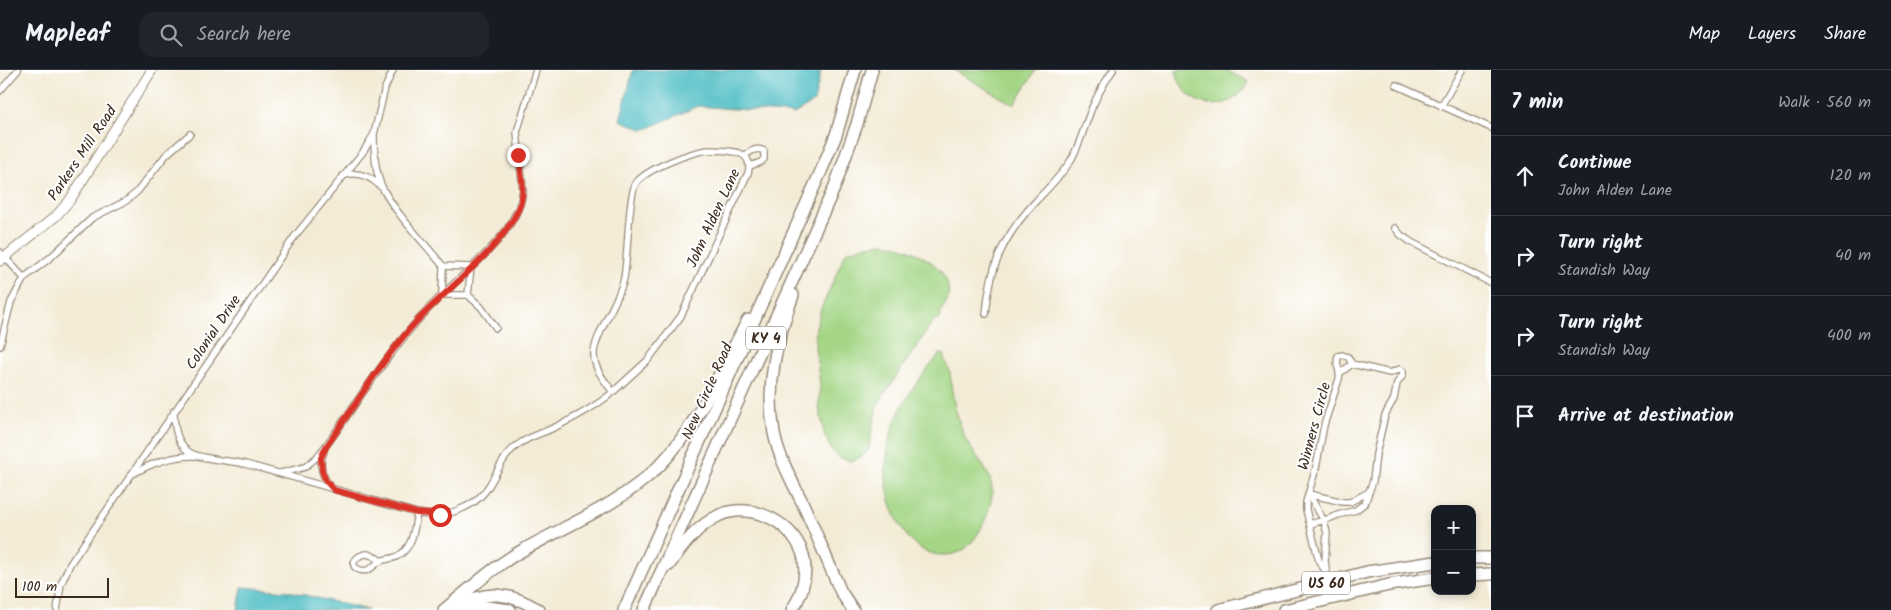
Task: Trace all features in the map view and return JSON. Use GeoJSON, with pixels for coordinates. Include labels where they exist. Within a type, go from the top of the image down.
{"type":"FeatureCollection","features":[{"type":"Feature","properties":{"kind":"highway","name":"New Circle Road"},"geometry":{"type":"LineString","coordinates":[[624,610],[786,253],[836,135],[855,70]]}},
{"type":"Feature","properties":{"kind":"highway","name":"KY 4"},"geometry":{"type":"LineString","coordinates":[[646,606],[834,186],[849,148],[872,70]]}},
{"type":"Feature","properties":{"kind":"highway"},"geometry":{"type":"LineString","coordinates":[[816,226],[776,345],[771,386],[772,412],[774,433],[782,459],[841,592],[847,610]]}},
{"type":"Feature","properties":{"kind":"highway"},"geometry":{"type":"LineString","coordinates":[[444,610],[500,565],[521,551],[629,492],[676,448],[688,430],[786,253]]}},
{"type":"Feature","properties":{"kind":"highway"},"geometry":{"type":"LineString","coordinates":[[646,606],[673,560],[701,527],[722,514],[745,511],[758,512],[778,522],[790,532],[801,550],[804,558],[804,579],[798,601],[792,610]]}},
{"type":"Feature","properties":{"kind":"highway"},"geometry":{"type":"LineString","coordinates":[[1476,558],[1491,558]]}},
{"type":"Feature","properties":{"kind":"highway","name":"US 60"},"geometry":{"type":"LineString","coordinates":[[1218,610],[1327,577],[1431,563]]}},
{"type":"Feature","properties":{"kind":"highway"},"geometry":{"type":"LineString","coordinates":[[1476,575],[1491,574]]}},
{"type":"Feature","properties":{"kind":"highway","name":"US 60"},"geometry":{"type":"LineString","coordinates":[[1284,610],[1389,585],[1431,579]]}},
{"type":"Feature","properties":{"kind":"highway"},"geometry":{"type":"LineString","coordinates":[[841,592],[853,610]]}},
{"type":"Feature","properties":{"kind":"highway"},"geometry":{"type":"LineString","coordinates":[[454,610],[473,598],[502,595],[519,600],[539,610]]}},
{"type":"Feature","properties":{"kind":"highway"},"geometry":{"type":"LineString","coordinates":[[469,610],[486,607],[510,610]]}},
{"type":"Feature","properties":{"kind":"main road","name":"Parkers Mill Road"},"geometry":{"type":"LineString","coordinates":[[1,257],[56,216],[70,200],[152,70]]}},
{"type":"Feature","properties":{"kind":"street"},"geometry":{"type":"LineString","coordinates":[[0,91],[18,70]]}},
{"type":"Feature","properties":{"kind":"street","name":"Colonial Drive"},"geometry":{"type":"LineString","coordinates":[[57,610],[61,584],[70,564],[295,236],[363,152],[374,134],[385,88],[393,70]]}},
{"type":"Feature","properties":{"kind":"street"},"geometry":{"type":"LineString","coordinates":[[274,473],[290,472],[305,467],[318,457],[401,340],[442,295],[506,231],[522,199],[517,132],[536,70]]}},
{"type":"Feature","properties":{"kind":"street"},"geometry":{"type":"LineString","coordinates":[[986,314],[992,277],[1002,245],[1016,224],[1071,161],[1094,102],[1114,70]]}},
{"type":"Feature","properties":{"kind":"street"},"geometry":{"type":"LineString","coordinates":[[1441,106],[1462,70]]}},
{"type":"Feature","properties":{"kind":"street"},"geometry":{"type":"LineString","coordinates":[[1396,85],[1491,128]]}},
{"type":"Feature","properties":{"kind":"street"},"geometry":{"type":"LineString","coordinates":[[0,346],[11,302],[24,278],[92,218],[126,201],[136,192],[166,155],[190,134]]}},
{"type":"Feature","properties":{"kind":"street"},"geometry":{"type":"LineString","coordinates":[[374,134],[377,170],[383,189]]}},
{"type":"Feature","properties":{"kind":"street","name":"John Alden Lane"},"geometry":{"type":"LineString","coordinates":[[174,411],[174,427],[180,440],[189,452],[230,461],[417,513],[440,515],[455,512],[468,506],[484,493],[505,456],[517,445],[572,420],[596,406],[614,392],[648,360],[680,316],[748,173],[749,159],[745,156],[737,153],[708,150],[692,153],[641,177],[634,186],[622,284],[594,352],[598,371],[614,392]]}},
{"type":"Feature","properties":{"kind":"street"},"geometry":{"type":"LineString","coordinates":[[745,156],[754,150],[764,151],[764,159],[750,166]]}},
{"type":"Feature","properties":{"kind":"street"},"geometry":{"type":"LineString","coordinates":[[343,176],[361,174],[375,181],[383,189],[400,214],[443,266],[442,295]]}},
{"type":"Feature","properties":{"kind":"street"},"geometry":{"type":"LineString","coordinates":[[1395,228],[1411,242],[1491,283]]}},
{"type":"Feature","properties":{"kind":"street"},"geometry":{"type":"LineString","coordinates":[[1,257],[24,278]]}},
{"type":"Feature","properties":{"kind":"street"},"geometry":{"type":"LineString","coordinates":[[443,266],[471,267]]}},
{"type":"Feature","properties":{"kind":"street"},"geometry":{"type":"LineString","coordinates":[[468,296],[471,267]]}},
{"type":"Feature","properties":{"kind":"street"},"geometry":{"type":"LineString","coordinates":[[442,295],[468,296],[481,307],[496,328]]}},
{"type":"Feature","properties":{"kind":"street","name":"Winners Circle"},"geometry":{"type":"LineString","coordinates":[[1310,524],[1362,507],[1373,481],[1376,454],[1385,415],[1394,400],[1396,382],[1403,375],[1403,371],[1400,369],[1395,369],[1390,373],[1352,364],[1348,357],[1338,356],[1337,366],[1340,373],[1324,425],[1306,502],[1306,510],[1319,561],[1327,577]]}},
{"type":"Feature","properties":{"kind":"street"},"geometry":{"type":"LineString","coordinates":[[1340,373],[1352,364]]}},
{"type":"Feature","properties":{"kind":"street"},"geometry":{"type":"LineString","coordinates":[[1390,373],[1396,382]]}},
{"type":"Feature","properties":{"kind":"street"},"geometry":{"type":"LineString","coordinates":[[326,447],[321,458],[322,471],[326,481],[334,490]]}},
{"type":"Feature","properties":{"kind":"street","name":"John Alden Lane"},"geometry":{"type":"LineString","coordinates":[[128,478],[148,466],[172,458],[202,456]]}},
{"type":"Feature","properties":{"kind":"street","name":"Winners Circle"},"geometry":{"type":"LineString","coordinates":[[1309,494],[1350,502],[1369,492]]}},
{"type":"Feature","properties":{"kind":"street","name":"Winners Circle"},"geometry":{"type":"LineString","coordinates":[[1309,494],[1324,521],[1330,598]]}},
{"type":"Feature","properties":{"kind":"street"},"geometry":{"type":"LineString","coordinates":[[381,561],[396,557],[406,550],[412,538],[417,513]]}},
{"type":"Feature","properties":{"kind":"green space"},"geometry":{"type":"Polygon","coordinates":[[[954,70],[1036,70],[1014,105],[954,70]]]}},
{"type":"Feature","properties":{"kind":"green space"},"geometry":{"type":"Polygon","coordinates":[[[1176,70],[1226,70],[1249,82],[1241,93],[1231,101],[1208,104],[1197,101],[1188,94],[1180,83],[1176,70]]]}},
{"type":"Feature","properties":{"kind":"green space"},"geometry":{"type":"Polygon","coordinates":[[[884,243],[905,248],[927,259],[936,266],[948,285],[948,296],[946,303],[939,313],[942,315],[938,321],[935,319],[877,405],[868,451],[851,461],[840,458],[832,450],[825,436],[819,408],[820,384],[815,347],[816,327],[821,309],[846,252],[867,245],[884,243]]]}},
{"type":"Feature","properties":{"kind":"green space"},"geometry":{"type":"Polygon","coordinates":[[[939,354],[945,355],[944,359],[950,371],[955,408],[964,435],[985,468],[992,489],[988,511],[976,537],[965,549],[950,555],[931,553],[919,548],[910,539],[902,528],[891,503],[886,474],[890,436],[898,415],[914,387],[939,354]]]}},
{"type":"Feature","properties":{"kind":"water"},"geometry":{"type":"Polygon","coordinates":[[[633,70],[821,70],[814,102],[794,114],[698,106],[644,130],[620,120],[633,70]]]}},
{"type":"Feature","properties":{"kind":"water"},"geometry":{"type":"Polygon","coordinates":[[[242,587],[288,591],[368,610],[238,610],[242,587]]]}},
{"type":"Feature","properties":{"kind":"route"},"geometry":{"type":"LineString","coordinates":[[440,515],[417,513],[334,490],[324,477],[321,458],[326,447],[401,340],[414,324],[491,247],[511,224],[522,199],[518,155]]}}]}
